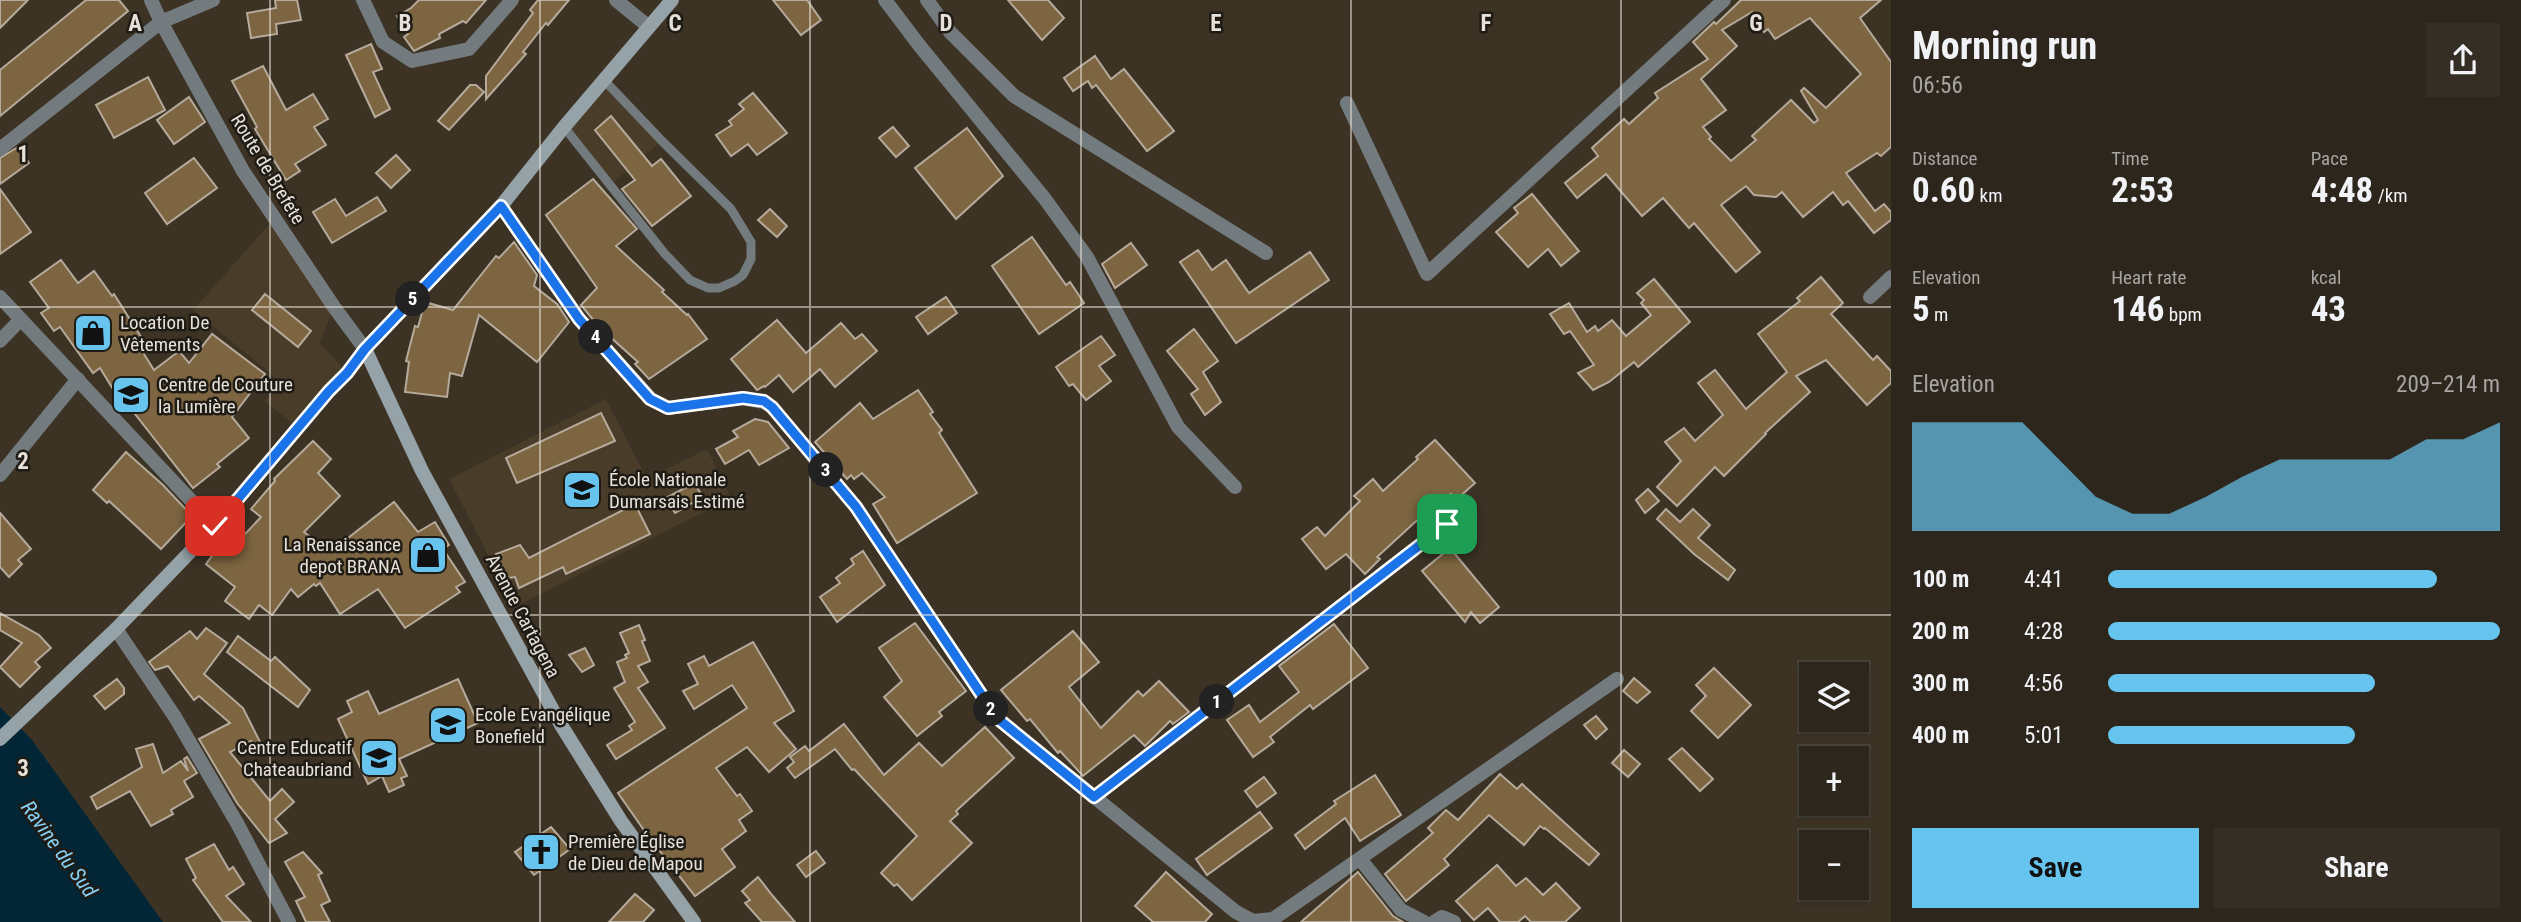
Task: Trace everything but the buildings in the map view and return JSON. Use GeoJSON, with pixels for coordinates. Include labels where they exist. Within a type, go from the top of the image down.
{"type":"FeatureCollection","features":[{"type":"Feature","properties":{"kind":"main road"},"geometry":{"type":"LineString","coordinates":[[0,739],[116,629],[215,526],[365,349],[501,206],[672,0]]}},
{"type":"Feature","properties":{"kind":"main road","name":"Avenue Cartagena"},"geometry":{"type":"LineString","coordinates":[[365,349],[422,471],[561,725],[621,821],[694,922]]}},
{"type":"Feature","properties":{"kind":"street","name":"Route de Brefete"},"geometry":{"type":"LineString","coordinates":[[151,0],[243,171],[365,349]]}},
{"type":"Feature","properties":{"kind":"street"},"geometry":{"type":"LineString","coordinates":[[0,149],[161,22],[213,0]]}},
{"type":"Feature","properties":{"kind":"street"},"geometry":{"type":"LineString","coordinates":[[363,0],[383,42],[412,61],[468,49],[512,0]]}},
{"type":"Feature","properties":{"kind":"street"},"geometry":{"type":"LineString","coordinates":[[616,0],[649,27]]}},
{"type":"Feature","properties":{"kind":"street"},"geometry":{"type":"LineString","coordinates":[[885,0],[1045,198],[1087,257],[1178,427],[1235,487]]}},
{"type":"Feature","properties":{"kind":"street"},"geometry":{"type":"LineString","coordinates":[[927,0],[950,32],[1014,96],[1266,253]]}},
{"type":"Feature","properties":{"kind":"street"},"geometry":{"type":"LineString","coordinates":[[1347,103],[1426,274],[1724,0]]}},
{"type":"Feature","properties":{"kind":"street"},"geometry":{"type":"LineString","coordinates":[[501,206],[579,319],[650,399],[668,408],[743,398],[764,401],[772,407],[856,507],[997,718],[1236,912],[1253,921],[1273,919],[1617,679]]}},
{"type":"Feature","properties":{"kind":"street"},"geometry":{"type":"LineString","coordinates":[[1870,297],[1891,277]]}},
{"type":"Feature","properties":{"kind":"street"},"geometry":{"type":"LineString","coordinates":[[0,297],[215,526]]}},
{"type":"Feature","properties":{"kind":"street"},"geometry":{"type":"LineString","coordinates":[[0,341],[20,320]]}},
{"type":"Feature","properties":{"kind":"street"},"geometry":{"type":"LineString","coordinates":[[0,475],[78,379]]}},
{"type":"Feature","properties":{"kind":"street"},"geometry":{"type":"LineString","coordinates":[[1094,797],[1447,524]]}},
{"type":"Feature","properties":{"kind":"street"},"geometry":{"type":"LineString","coordinates":[[116,629],[189,740],[289,922]]}},
{"type":"Feature","properties":{"kind":"street"},"geometry":{"type":"LineString","coordinates":[[1360,859],[1401,910],[1424,922]]}},
{"type":"Feature","properties":{"kind":"street"},"geometry":{"type":"LineString","coordinates":[[1434,922],[1442,917],[1454,922]]}},
{"type":"Feature","properties":{"kind":"lane"},"geometry":{"type":"LineString","coordinates":[[564,127],[665,254],[690,280],[708,288],[719,288],[743,275],[751,259],[751,242],[731,208],[662,142],[604,80]]}},
{"type":"Feature","properties":{"kind":"shaded area"},"geometry":{"type":"Polygon","coordinates":[[[604,80],[662,141],[610,185],[564,127],[604,80]]]}},
{"type":"Feature","properties":{"kind":"shaded area"},"geometry":{"type":"Polygon","coordinates":[[[275,218],[334,307],[320,343],[347,373],[298,428],[265,401],[281,382],[193,310],[275,218]]]}},
{"type":"Feature","properties":{"kind":"shaded area"},"geometry":{"type":"Polygon","coordinates":[[[606,399],[647,479],[707,449],[731,498],[515,607],[449,479],[606,399]]]}},
{"type":"Feature","properties":{"kind":"water","name":"Ravine du Sud"},"geometry":{"type":"Polygon","coordinates":[[[0,707],[32,740],[163,922],[0,922],[0,707]]]}},
{"type":"Feature","properties":{"kind":"place","name":"Location De Vêtements"},"geometry":{"type":"Point","coordinates":[93,333]}},
{"type":"Feature","properties":{"kind":"place","name":"Centre de Couture la Lumière"},"geometry":{"type":"Point","coordinates":[131,395]}},
{"type":"Feature","properties":{"kind":"place","name":"École Nationale Dumarsais Estimé"},"geometry":{"type":"Point","coordinates":[582,490]}},
{"type":"Feature","properties":{"kind":"place","name":"La Renaissance depot BRANA"},"geometry":{"type":"Point","coordinates":[428,555]}},
{"type":"Feature","properties":{"kind":"place","name":"Ecole Evangélique Bonefield"},"geometry":{"type":"Point","coordinates":[448,725]}},
{"type":"Feature","properties":{"kind":"place","name":"Centre Educatif Chateaubriand"},"geometry":{"type":"Point","coordinates":[379,758]}},
{"type":"Feature","properties":{"kind":"place","name":"Première Église de Dieu de Mapou"},"geometry":{"type":"Point","coordinates":[541,852]}},
{"type":"Feature","properties":{"kind":"route"},"geometry":{"type":"LineString","coordinates":[[215,526],[365,349],[501,206],[579,319],[650,399],[668,408],[743,398],[764,401],[772,407],[856,507],[997,718],[1094,797],[1447,524]]}}]}
